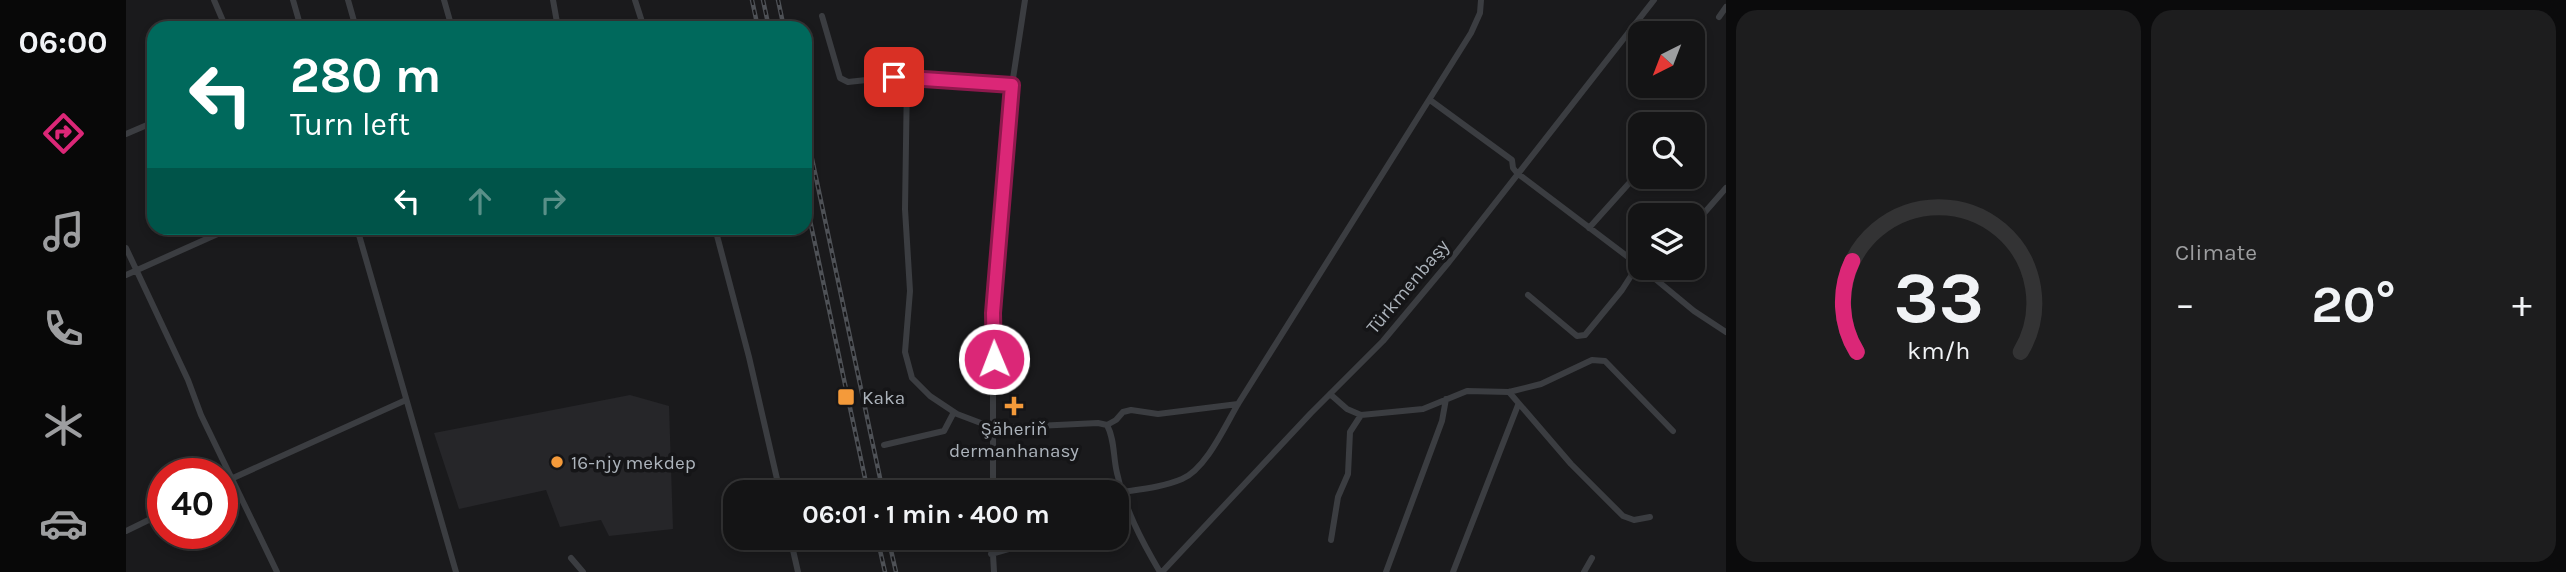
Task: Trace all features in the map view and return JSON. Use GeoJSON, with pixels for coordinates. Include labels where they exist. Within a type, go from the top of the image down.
{"type":"FeatureCollection","features":[{"type":"Feature","properties":{"kind":"street"},"geometry":{"type":"LineString","coordinates":[[214,0],[223,21]]}},
{"type":"Feature","properties":{"kind":"street"},"geometry":{"type":"LineString","coordinates":[[293,0],[299,21]]}},
{"type":"Feature","properties":{"kind":"street"},"geometry":{"type":"LineString","coordinates":[[348,0],[354,21]]}},
{"type":"Feature","properties":{"kind":"street"},"geometry":{"type":"LineString","coordinates":[[444,0],[450,21]]}},
{"type":"Feature","properties":{"kind":"street"},"geometry":{"type":"LineString","coordinates":[[552,0],[556,21]]}},
{"type":"Feature","properties":{"kind":"street"},"geometry":{"type":"LineString","coordinates":[[635,0],[642,21]]}},
{"type":"Feature","properties":{"kind":"street"},"geometry":{"type":"LineString","coordinates":[[993,480],[993,313],[1012,85],[1025,0]]}},
{"type":"Feature","properties":{"kind":"street"},"geometry":{"type":"LineString","coordinates":[[1129,491],[1185,478],[1211,452],[1238,404],[1471,33],[1480,13],[1481,0]]}},
{"type":"Feature","properties":{"kind":"street","name":"Türkmenbaşy"},"geometry":{"type":"LineString","coordinates":[[1161,572],[1383,341],[1449,262],[1654,0]]}},
{"type":"Feature","properties":{"kind":"street"},"geometry":{"type":"LineString","coordinates":[[1719,17],[1726,6]]}},
{"type":"Feature","properties":{"kind":"street"},"geometry":{"type":"LineString","coordinates":[[822,16],[841,78],[848,82],[907,78],[1012,85]]}},
{"type":"Feature","properties":{"kind":"street"},"geometry":{"type":"LineString","coordinates":[[907,78],[905,209],[910,291],[905,352],[912,378],[930,396],[954,412],[994,428],[1098,423],[1107,425],[1116,421],[1123,412],[1131,410],[1158,414],[1238,404]]}},
{"type":"Feature","properties":{"kind":"street"},"geometry":{"type":"LineString","coordinates":[[1430,100],[1512,160],[1517,173],[1628,257]]}},
{"type":"Feature","properties":{"kind":"street"},"geometry":{"type":"LineString","coordinates":[[126,134],[147,125]]}},
{"type":"Feature","properties":{"kind":"street"},"geometry":{"type":"LineString","coordinates":[[1589,228],[1628,184]]}},
{"type":"Feature","properties":{"kind":"street"},"geometry":{"type":"LineString","coordinates":[[1705,212],[1726,188]]}},
{"type":"Feature","properties":{"kind":"street"},"geometry":{"type":"LineString","coordinates":[[126,275],[215,235]]}},
{"type":"Feature","properties":{"kind":"street"},"geometry":{"type":"LineString","coordinates":[[359,235],[456,572]]}},
{"type":"Feature","properties":{"kind":"street"},"geometry":{"type":"LineString","coordinates":[[717,235],[777,480]]}},
{"type":"Feature","properties":{"kind":"street"},"geometry":{"type":"LineString","coordinates":[[126,248],[223,458]]}},
{"type":"Feature","properties":{"kind":"street"},"geometry":{"type":"LineString","coordinates":[[1528,296],[1577,335],[1585,335],[1630,280]]}},
{"type":"Feature","properties":{"kind":"street"},"geometry":{"type":"LineString","coordinates":[[1657,280],[1694,311],[1726,332]]}},
{"type":"Feature","properties":{"kind":"street"},"geometry":{"type":"LineString","coordinates":[[1330,394],[1347,410],[1361,415],[1423,409],[1467,391],[1509,392],[1541,384],[1592,360],[1605,361],[1673,431]]}},
{"type":"Feature","properties":{"kind":"street"},"geometry":{"type":"LineString","coordinates":[[1509,392],[1571,464],[1623,516],[1634,520],[1650,517]]}},
{"type":"Feature","properties":{"kind":"street"},"geometry":{"type":"LineString","coordinates":[[1385,572],[1441,421],[1446,399]]}},
{"type":"Feature","properties":{"kind":"street"},"geometry":{"type":"LineString","coordinates":[[238,475],[406,400]]}},
{"type":"Feature","properties":{"kind":"street"},"geometry":{"type":"LineString","coordinates":[[1453,572],[1518,405]]}},
{"type":"Feature","properties":{"kind":"street"},"geometry":{"type":"LineString","coordinates":[[884,445],[944,431],[954,412]]}},
{"type":"Feature","properties":{"kind":"street"},"geometry":{"type":"LineString","coordinates":[[1331,540],[1338,497],[1348,474],[1350,432],[1361,415]]}},
{"type":"Feature","properties":{"kind":"street"},"geometry":{"type":"LineString","coordinates":[[1107,425],[1112,433],[1119,480]]}},
{"type":"Feature","properties":{"kind":"street"},"geometry":{"type":"LineString","coordinates":[[238,491],[277,572]]}},
{"type":"Feature","properties":{"kind":"street"},"geometry":{"type":"LineString","coordinates":[[1129,512],[1161,572]]}},
{"type":"Feature","properties":{"kind":"street"},"geometry":{"type":"LineString","coordinates":[[126,531],[147,521]]}},
{"type":"Feature","properties":{"kind":"street"},"geometry":{"type":"LineString","coordinates":[[793,550],[798,572]]}},
{"type":"Feature","properties":{"kind":"street"},"geometry":{"type":"LineString","coordinates":[[991,550],[994,572]]}},
{"type":"Feature","properties":{"kind":"street"},"geometry":{"type":"LineString","coordinates":[[991,554],[1005,550]]}},
{"type":"Feature","properties":{"kind":"street"},"geometry":{"type":"LineString","coordinates":[[571,558],[583,572]]}},
{"type":"Feature","properties":{"kind":"street"},"geometry":{"type":"LineString","coordinates":[[1584,572],[1592,558]]}},
{"type":"Feature","properties":{"kind":"shaded area","name":"16-njy mekdep"},"geometry":{"type":"Polygon","coordinates":[[[630,395],[669,406],[673,529],[609,536],[601,520],[560,527],[546,490],[459,509],[434,433],[630,395]]]}},
{"type":"Feature","properties":{"kind":"railway"},"geometry":{"type":"LineString","coordinates":[[752,0],[756,21]]}},
{"type":"Feature","properties":{"kind":"railway"},"geometry":{"type":"LineString","coordinates":[[763,0],[768,21]]}},
{"type":"Feature","properties":{"kind":"railway"},"geometry":{"type":"LineString","coordinates":[[778,0],[782,21]]}},
{"type":"Feature","properties":{"kind":"railway"},"geometry":{"type":"LineString","coordinates":[[812,159],[880,480]]}},
{"type":"Feature","properties":{"kind":"railway"},"geometry":{"type":"LineString","coordinates":[[812,230],[865,480]]}},
{"type":"Feature","properties":{"kind":"railway"},"geometry":{"type":"LineString","coordinates":[[880,550],[885,572]]}},
{"type":"Feature","properties":{"kind":"railway"},"geometry":{"type":"LineString","coordinates":[[891,550],[896,572]]}},
{"type":"Feature","properties":{"kind":"place","name":"Kaka"},"geometry":{"type":"Point","coordinates":[846,397]}},
{"type":"Feature","properties":{"kind":"place","name":"Şäheriň dermanhanasy"},"geometry":{"type":"Point","coordinates":[1014,406]}},
{"type":"Feature","properties":{"kind":"place","name":"16-njy mekdep"},"geometry":{"type":"Point","coordinates":[557,462]}},
{"type":"Feature","properties":{"kind":"route"},"geometry":{"type":"LineString","coordinates":[[894,77],[1012,85],[993,313],[994,359]]}}]}
